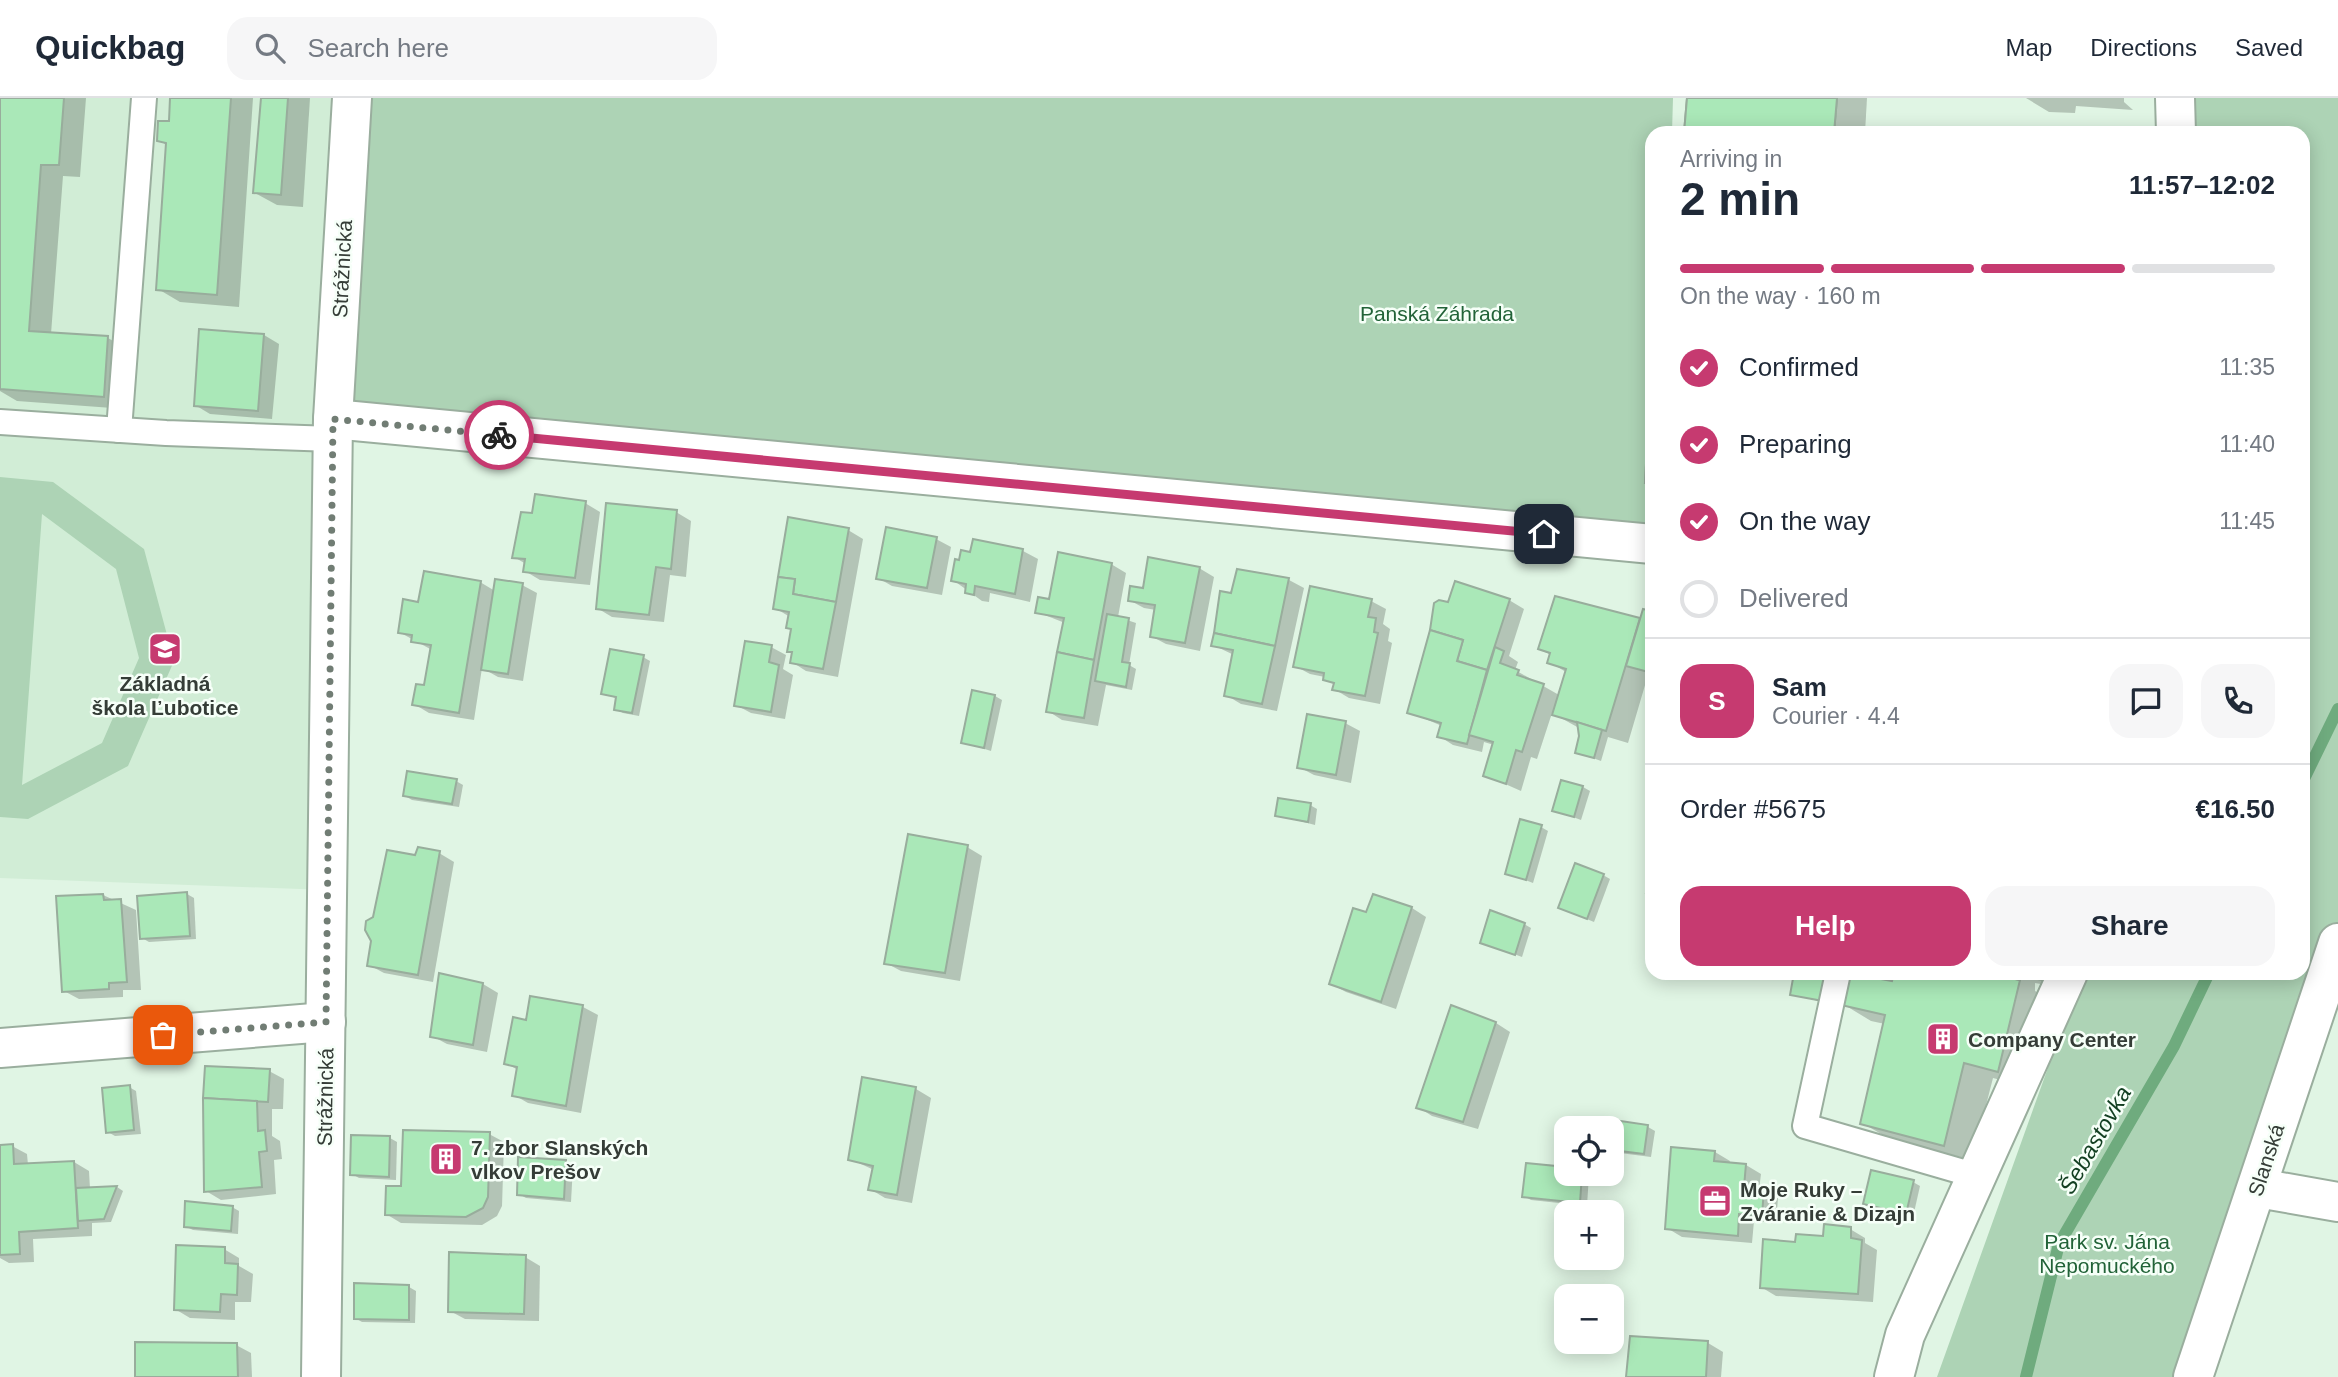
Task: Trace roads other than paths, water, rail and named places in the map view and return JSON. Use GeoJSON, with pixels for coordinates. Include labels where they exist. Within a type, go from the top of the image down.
{"type":"FeatureCollection","features":[{"type":"Feature","properties":{"kind":"street","name":"Strážnická"},"geometry":{"type":"LineString","coordinates":[[321,1377],[333,429],[352,98]]}},
{"type":"Feature","properties":{"kind":"street"},"geometry":{"type":"LineString","coordinates":[[2175,98],[2176,126]]}},
{"type":"Feature","properties":{"kind":"street"},"geometry":{"type":"LineString","coordinates":[[333,429],[1645,543]]}},
{"type":"Feature","properties":{"kind":"street","name":"Slanská"},"geometry":{"type":"LineString","coordinates":[[2193,1377],[2338,943]]}},
{"type":"Feature","properties":{"kind":"street"},"geometry":{"type":"LineString","coordinates":[[1894,1377],[1905,1335],[2065,980]]}},
{"type":"Feature","properties":{"kind":"street"},"geometry":{"type":"LineString","coordinates":[[0,1048],[326,1022]]}},
{"type":"Feature","properties":{"kind":"street"},"geometry":{"type":"LineString","coordinates":[[2258,1188],[2338,1202]]}},
{"type":"Feature","properties":{"kind":"lane"},"geometry":{"type":"LineString","coordinates":[[119,430],[144,98]]}},
{"type":"Feature","properties":{"kind":"lane"},"geometry":{"type":"LineString","coordinates":[[0,422],[119,430],[333,429]]}},
{"type":"Feature","properties":{"kind":"lane"},"geometry":{"type":"LineString","coordinates":[[1836,980],[1805,1126],[1977,1176]]}},
{"type":"Feature","properties":{"kind":"waterway","name":"Šebastovka"},"geometry":{"type":"LineString","coordinates":[[2310,767],[2338,709]]}},
{"type":"Feature","properties":{"kind":"waterway","name":"Šebastovka"},"geometry":{"type":"LineString","coordinates":[[2026,1377],[2059,1244],[2174,1046],[2206,980]]}},
{"type":"Feature","properties":{"kind":"place","name":"Základná škola Ľubotice"},"geometry":{"type":"Point","coordinates":[165,649]}},
{"type":"Feature","properties":{"kind":"place","name":"Company Center"},"geometry":{"type":"Point","coordinates":[1943,1039]}},
{"type":"Feature","properties":{"kind":"place","name":"7. zbor Slanských vlkov Prešov"},"geometry":{"type":"Point","coordinates":[446,1159]}},
{"type":"Feature","properties":{"kind":"place","name":"Moje Ruky – Zváranie & Dizajn"},"geometry":{"type":"Point","coordinates":[1715,1201]}},
{"type":"Feature","properties":{"kind":"park label","name":"Panská Záhrada"},"geometry":{"type":"Point","coordinates":[1437,313]}},
{"type":"Feature","properties":{"kind":"park label","name":"Park sv. Jána Nepomuckého"},"geometry":{"type":"Point","coordinates":[2107,1253]}}]}
